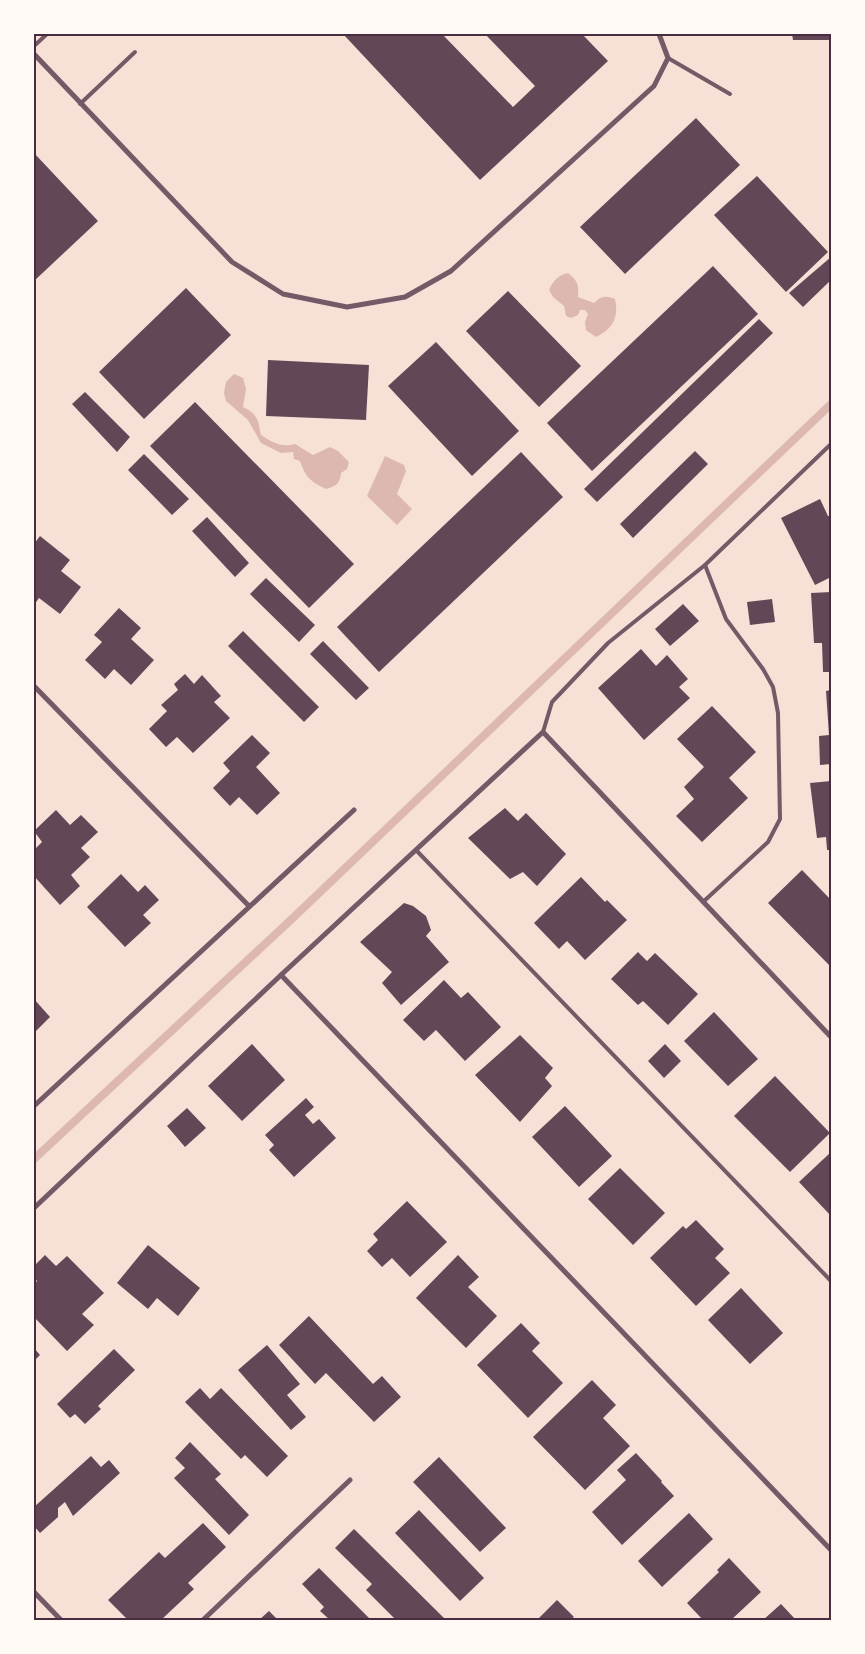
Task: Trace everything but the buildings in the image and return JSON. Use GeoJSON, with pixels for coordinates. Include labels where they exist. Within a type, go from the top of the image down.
{"type":"FeatureCollection","features":[{"type":"Feature","properties":{"kind":"street"},"geometry":{"type":"LineString","coordinates":[[34,54],[232,262],[283,294],[347,307],[405,297],[451,271],[654,86],[668,58],[659,34]]}},
{"type":"Feature","properties":{"kind":"street"},"geometry":{"type":"LineString","coordinates":[[34,686],[249,906]]}},
{"type":"Feature","properties":{"kind":"street"},"geometry":{"type":"LineString","coordinates":[[34,1208],[543,732],[831,1037]]}},
{"type":"Feature","properties":{"kind":"street"},"geometry":{"type":"LineString","coordinates":[[34,1106],[354,810]]}},
{"type":"Feature","properties":{"kind":"street"},"geometry":{"type":"LineString","coordinates":[[281,975],[831,1550]]}},
{"type":"Feature","properties":{"kind":"street"},"geometry":{"type":"LineString","coordinates":[[204,1620],[350,1480]]}},
{"type":"Feature","properties":{"kind":"street"},"geometry":{"type":"LineString","coordinates":[[34,1592],[61,1620]]}},
{"type":"Feature","properties":{"kind":"lane"},"geometry":{"type":"LineString","coordinates":[[34,46],[47,34]]}},
{"type":"Feature","properties":{"kind":"lane"},"geometry":{"type":"LineString","coordinates":[[80,104],[134,52]]}},
{"type":"Feature","properties":{"kind":"lane"},"geometry":{"type":"LineString","coordinates":[[668,58],[730,94]]}},
{"type":"Feature","properties":{"kind":"lane"},"geometry":{"type":"LineString","coordinates":[[543,732],[552,702],[608,643],[705,565],[831,444]]}},
{"type":"Feature","properties":{"kind":"lane"},"geometry":{"type":"LineString","coordinates":[[703,902],[768,842],[780,819],[778,713],[773,687],[763,669],[726,619],[705,565]]}},
{"type":"Feature","properties":{"kind":"lane"},"geometry":{"type":"LineString","coordinates":[[416,850],[831,1281]]}},
{"type":"Feature","properties":{"kind":"shaded area"},"geometry":{"type":"Polygon","coordinates":[[[568,273],[577,284],[578,297],[594,303],[603,297],[615,299],[616,311],[611,326],[596,337],[586,330],[585,322],[588,314],[585,310],[580,310],[578,315],[571,318],[566,316],[564,306],[553,297],[549,290],[556,279],[568,273]]]}},
{"type":"Feature","properties":{"kind":"shaded area"},"geometry":{"type":"Polygon","coordinates":[[[234,374],[243,378],[246,389],[243,407],[252,412],[256,418],[261,435],[281,445],[295,444],[313,455],[330,447],[338,451],[349,462],[347,469],[341,473],[337,484],[326,489],[312,481],[304,471],[300,461],[294,459],[293,452],[281,453],[261,443],[248,420],[226,401],[224,393],[226,382],[234,374]]]}},
{"type":"Feature","properties":{"kind":"shaded area"},"geometry":{"type":"Polygon","coordinates":[[[385,456],[404,465],[406,471],[397,494],[412,509],[397,525],[367,496],[385,456]]]}},
{"type":"Feature","properties":{"kind":"waterway"},"geometry":{"type":"LineString","coordinates":[[34,1159],[295,916],[831,404]]}}]}
